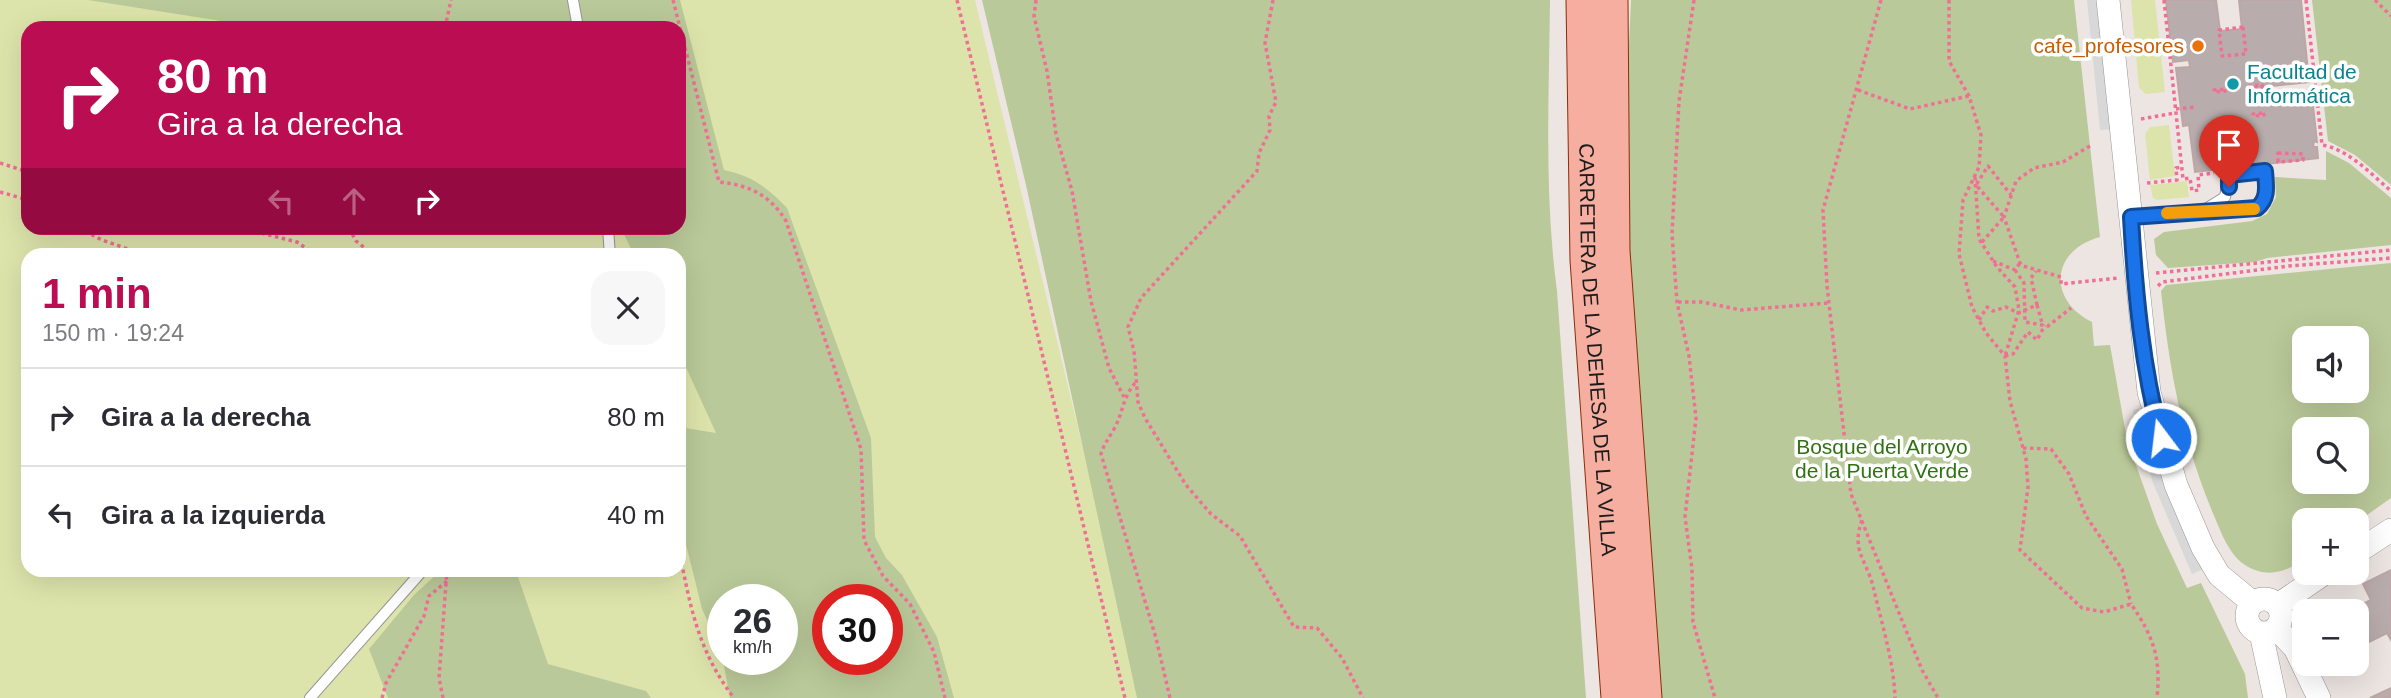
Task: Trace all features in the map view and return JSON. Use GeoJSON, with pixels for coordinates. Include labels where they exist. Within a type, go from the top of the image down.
{"type":"FeatureCollection","features":[{"type":"Feature","properties":{"kind":"main road","name":"CARRETERA DE LA DEHESA DE LA VILLA"},"geometry":{"type":"LineString","coordinates":[[1584,0],[1588,260],[1619,698]]}},
{"type":"Feature","properties":{"kind":"main road","name":"CARRETERA DE LA DEHESA DE LA VILLA"},"geometry":{"type":"LineString","coordinates":[[1610,0],[1612,251],[1644,698]]}},
{"type":"Feature","properties":{"kind":"street"},"geometry":{"type":"LineString","coordinates":[[2108,0],[2149,392],[2176,485],[2210,561],[2219,575],[2253,603]]}},
{"type":"Feature","properties":{"kind":"street"},"geometry":{"type":"LineString","coordinates":[[2369,544],[2391,530]]}},
{"type":"Feature","properties":{"kind":"street"},"geometry":{"type":"LineString","coordinates":[[2278,605],[2307,585]]}},
{"type":"Feature","properties":{"kind":"street"},"geometry":{"type":"LineString","coordinates":[[2275,698],[2269,631],[2282,617],[2278,605],[2262,598],[2253,603],[2247,620],[2269,631],[2295,648],[2319,698]]}},
{"type":"Feature","properties":{"kind":"lane"},"geometry":{"type":"LineString","coordinates":[[573,0],[577,21]]}},
{"type":"Feature","properties":{"kind":"lane"},"geometry":{"type":"LineString","coordinates":[[2131,217],[2204,210],[2248,211],[2263,202],[2267,193],[2265,171],[2229,175],[2225,197],[2204,210]]}},
{"type":"Feature","properties":{"kind":"lane"},"geometry":{"type":"LineString","coordinates":[[310,698],[418,577]]}},
{"type":"Feature","properties":{"kind":"path"},"geometry":{"type":"LineString","coordinates":[[446,21],[451,0]]}},
{"type":"Feature","properties":{"kind":"path"},"geometry":{"type":"LineString","coordinates":[[673,0],[678,21]]}},
{"type":"Feature","properties":{"kind":"path"},"geometry":{"type":"LineString","coordinates":[[957,0],[1125,698]]}},
{"type":"Feature","properties":{"kind":"path"},"geometry":{"type":"LineString","coordinates":[[1036,0],[1034,16],[1047,71],[1055,134],[1072,191],[1091,301],[1109,368],[1124,397]]}},
{"type":"Feature","properties":{"kind":"path"},"geometry":{"type":"LineString","coordinates":[[1273,0],[1265,43],[1276,102],[1269,116],[1270,130],[1259,153],[1256,171],[1141,298],[1128,327],[1134,351],[1135,383],[1145,418],[1186,485],[1211,513],[1240,536],[1294,627],[1317,628],[1342,657],[1363,698]]}},
{"type":"Feature","properties":{"kind":"path"},"geometry":{"type":"LineString","coordinates":[[1694,0],[1679,101],[1672,234],[1677,302],[1689,356],[1696,418],[1685,517],[1692,569],[1693,622],[1716,698]]}},
{"type":"Feature","properties":{"kind":"path"},"geometry":{"type":"LineString","coordinates":[[1881,0],[1858,90],[1841,136],[1823,210],[1828,303],[1851,494],[1863,518],[1922,670],[1938,698]]}},
{"type":"Feature","properties":{"kind":"path"},"geometry":{"type":"LineString","coordinates":[[1949,0],[1949,61],[1969,96],[1981,135],[1979,167],[1963,200],[1959,254],[1972,307],[2005,356]]}},
{"type":"Feature","properties":{"kind":"path"},"geometry":{"type":"LineString","coordinates":[[2164,0],[2183,179],[2190,178],[2192,191],[2199,190],[2198,175],[2223,172],[2229,175]]}},
{"type":"Feature","properties":{"kind":"path"},"geometry":{"type":"LineString","coordinates":[[2306,0],[2322,145],[2330,146],[2355,161],[2391,191]]}},
{"type":"Feature","properties":{"kind":"path"},"geometry":{"type":"LineString","coordinates":[[2375,0],[2391,16]]}},
{"type":"Feature","properties":{"kind":"path"},"geometry":{"type":"LineString","coordinates":[[2244,27],[2246,54],[2222,56],[2219,30],[2244,27]]}},
{"type":"Feature","properties":{"kind":"path"},"geometry":{"type":"LineString","coordinates":[[686,51],[719,182],[754,190],[765,196],[786,221],[861,449],[864,540],[883,576],[910,604],[934,652],[945,698]]}},
{"type":"Feature","properties":{"kind":"path"},"geometry":{"type":"LineString","coordinates":[[1858,90],[1910,109],[1969,96]]}},
{"type":"Feature","properties":{"kind":"path"},"geometry":{"type":"LineString","coordinates":[[2288,103],[2317,100]]}},
{"type":"Feature","properties":{"kind":"path"},"geometry":{"type":"LineString","coordinates":[[2136,120],[2195,107]]}},
{"type":"Feature","properties":{"kind":"path"},"geometry":{"type":"LineString","coordinates":[[1982,242],[2004,217],[2016,181],[2028,172],[2049,163],[2063,162],[2090,146]]}},
{"type":"Feature","properties":{"kind":"path"},"geometry":{"type":"LineString","coordinates":[[2278,153],[2303,154],[2303,160],[2278,163],[2278,153]]}},
{"type":"Feature","properties":{"kind":"path"},"geometry":{"type":"LineString","coordinates":[[0,163],[21,170]]}},
{"type":"Feature","properties":{"kind":"path"},"geometry":{"type":"LineString","coordinates":[[1976,185],[1988,166],[2011,195]]}},
{"type":"Feature","properties":{"kind":"path"},"geometry":{"type":"LineString","coordinates":[[2141,183],[2177,180],[2176,168],[2182,167]]}},
{"type":"Feature","properties":{"kind":"path"},"geometry":{"type":"LineString","coordinates":[[1975,176],[1982,242],[1993,261],[2015,287],[2028,332],[2037,340],[2044,324],[2031,278],[2036,271]]}},
{"type":"Feature","properties":{"kind":"path"},"geometry":{"type":"LineString","coordinates":[[1976,185],[2004,217],[2020,263],[2036,271],[2061,277],[2061,284],[2391,250]]}},
{"type":"Feature","properties":{"kind":"path"},"geometry":{"type":"LineString","coordinates":[[0,192],[21,198]]}},
{"type":"Feature","properties":{"kind":"path"},"geometry":{"type":"LineString","coordinates":[[92,235],[125,248]]}},
{"type":"Feature","properties":{"kind":"path"},"geometry":{"type":"LineString","coordinates":[[269,235],[297,242],[306,248]]}},
{"type":"Feature","properties":{"kind":"path"},"geometry":{"type":"LineString","coordinates":[[353,235],[364,248]]}},
{"type":"Feature","properties":{"kind":"path"},"geometry":{"type":"LineString","coordinates":[[2154,293],[2162,282],[2289,266],[2391,258]]}},
{"type":"Feature","properties":{"kind":"path"},"geometry":{"type":"LineString","coordinates":[[1993,261],[2015,270],[2024,283],[2021,313],[2005,356],[2010,401],[2024,448],[2028,487],[2020,550],[2082,608],[2104,612],[2131,604]]}},
{"type":"Feature","properties":{"kind":"path"},"geometry":{"type":"LineString","coordinates":[[2015,270],[2020,263]]}},
{"type":"Feature","properties":{"kind":"path"},"geometry":{"type":"LineString","coordinates":[[1677,302],[1702,302],[1741,310],[1828,303]]}},
{"type":"Feature","properties":{"kind":"path"},"geometry":{"type":"LineString","coordinates":[[1979,320],[1987,307],[1993,311],[2006,307],[2021,313],[2037,305]]}},
{"type":"Feature","properties":{"kind":"path"},"geometry":{"type":"LineString","coordinates":[[2025,322],[2048,326],[2071,308]]}},
{"type":"Feature","properties":{"kind":"path"},"geometry":{"type":"LineString","coordinates":[[2005,356],[2013,354],[2028,332]]}},
{"type":"Feature","properties":{"kind":"path"},"geometry":{"type":"LineString","coordinates":[[1135,383],[1124,397],[1115,427],[1103,444],[1101,454],[1156,638],[1170,698]]}},
{"type":"Feature","properties":{"kind":"path"},"geometry":{"type":"LineString","coordinates":[[2024,448],[2051,449],[2069,474],[2086,516],[2122,569],[2131,604],[2147,626],[2160,666],[2157,698]]}},
{"type":"Feature","properties":{"kind":"path"},"geometry":{"type":"LineString","coordinates":[[1863,518],[1856,536],[1861,562],[1872,583],[1895,698]]}},
{"type":"Feature","properties":{"kind":"path"},"geometry":{"type":"LineString","coordinates":[[443,698],[439,678],[446,577]]}},
{"type":"Feature","properties":{"kind":"path"},"geometry":{"type":"LineString","coordinates":[[685,577],[693,620],[717,676],[734,698]]}},
{"type":"Feature","properties":{"kind":"path"},"geometry":{"type":"LineString","coordinates":[[382,698],[386,683],[424,615],[429,596],[446,581]]}},
{"type":"Feature","properties":{"kind":"green space"},"geometry":{"type":"Polygon","coordinates":[[[0,0],[975,0],[1143,698],[0,698],[0,0]]]}},
{"type":"Feature","properties":{"kind":"green space"},"geometry":{"type":"Polygon","coordinates":[[[88,0],[680,0],[685,21],[221,21],[88,0]]]}},
{"type":"Feature","properties":{"kind":"green space"},"geometry":{"type":"Polygon","coordinates":[[[982,0],[1550,0],[1550,218],[1586,698],[1137,698],[1026,185],[982,0]]]}},
{"type":"Feature","properties":{"kind":"green space","name":"Bosque del Arroyo de la Puerta Verde"},"geometry":{"type":"Polygon","coordinates":[[[1631,0],[2074,0],[2100,237],[2084,243],[2072,253],[2064,264],[2062,289],[2067,301],[2077,313],[2092,322],[2094,346],[2110,345],[2127,440],[2157,524],[2187,588],[2201,583],[2245,674],[2248,698],[1659,698],[1622,197],[1631,0]]]}},
{"type":"Feature","properties":{"kind":"green space"},"geometry":{"type":"Polygon","coordinates":[[[2131,0],[2155,0],[2165,92],[2146,94],[2139,88],[2131,0]]]}},
{"type":"Feature","properties":{"kind":"green space"},"geometry":{"type":"Polygon","coordinates":[[[2312,0],[2391,0],[2391,185],[2355,155],[2328,141],[2312,0]]]}},
{"type":"Feature","properties":{"kind":"green space"},"geometry":{"type":"Polygon","coordinates":[[[686,23],[724,170],[758,183],[787,208],[871,438],[875,537],[886,558],[902,575],[937,637],[954,698],[730,698],[726,675],[798,675],[798,584],[707,584],[707,620],[702,609],[686,544],[686,428],[716,433],[686,367],[686,248],[631,248],[624,235],[686,235],[686,23]]]}},
{"type":"Feature","properties":{"kind":"green space"},"geometry":{"type":"Polygon","coordinates":[[[2169,125],[2175,176],[2150,180],[2145,134],[2150,127],[2169,125]]]}},
{"type":"Feature","properties":{"kind":"green space"},"geometry":{"type":"Polygon","coordinates":[[[2326,151],[2349,163],[2391,198],[2391,245],[2267,258],[2255,262],[2168,268],[2156,255],[2154,239],[2164,232],[2252,221],[2267,214],[2276,197],[2275,177],[2326,180],[2326,151]]]}},
{"type":"Feature","properties":{"kind":"green space"},"geometry":{"type":"Polygon","coordinates":[[[2187,181],[2189,197],[2157,200],[2153,198],[2150,185],[2187,181]]]}},
{"type":"Feature","properties":{"kind":"green space"},"geometry":{"type":"Polygon","coordinates":[[[2391,263],[2391,498],[2369,514],[2369,508],[2292,508],[2292,566],[2269,573],[2253,569],[2239,560],[2225,541],[2192,456],[2178,403],[2161,291],[2166,285],[2391,263]]]}},
{"type":"Feature","properties":{"kind":"green space"},"geometry":{"type":"Polygon","coordinates":[[[434,577],[518,577],[548,664],[646,691],[651,698],[388,698],[369,649],[414,595],[434,577]]]}},
{"type":"Feature","properties":{"kind":"shaded area"},"geometry":{"type":"Polygon","coordinates":[[[2087,0],[2101,0],[2115,129],[2100,130],[2087,0]]]}},
{"type":"Feature","properties":{"kind":"shaded area"},"geometry":{"type":"Polygon","coordinates":[[[2146,407],[2206,568],[2192,574],[2153,483],[2137,428],[2133,410],[2146,407]]]}},
{"type":"Feature","properties":{"kind":"building","name":"Facultad de Informática"},"geometry":{"type":"Polygon","coordinates":[[[2166,0],[2216,0],[2220,31],[2242,29],[2239,0],[2301,0],[2309,82],[2262,87],[2264,102],[2312,96],[2317,142],[2314,141],[2313,147],[2317,147],[2318,158],[2195,172],[2189,125],[2183,126],[2176,68],[2190,67],[2189,60],[2173,62],[2166,0]]]}},
{"type":"Feature","properties":{"kind":"building"},"geometry":{"type":"Polygon","coordinates":[[[2391,570],[2391,640],[2387,633],[2369,642],[2371,600],[2364,585],[2369,585],[2369,581],[2391,570]]]}},
{"type":"Feature","properties":{"kind":"building"},"geometry":{"type":"Polygon","coordinates":[[[2391,688],[2391,698],[2370,698],[2391,688]]]}},
{"type":"Feature","properties":{"kind":"slow traffic"},"geometry":{"type":"LineString","coordinates":[[2167,213],[2204,210],[2223,213],[2254,209]]}},
{"type":"Feature","properties":{"kind":"place","name":"cafe_profesores"},"geometry":{"type":"Point","coordinates":[2198,46]}},
{"type":"Feature","properties":{"kind":"place","name":"Facultad de Informática"},"geometry":{"type":"Point","coordinates":[2233,84]}},
{"type":"Feature","properties":{"kind":"route"},"geometry":{"type":"LineString","coordinates":[[2161,438],[2149,392],[2131,217],[2204,210],[2223,213],[2257,208],[2267,193],[2265,171],[2229,175],[2229,187]]}}]}
